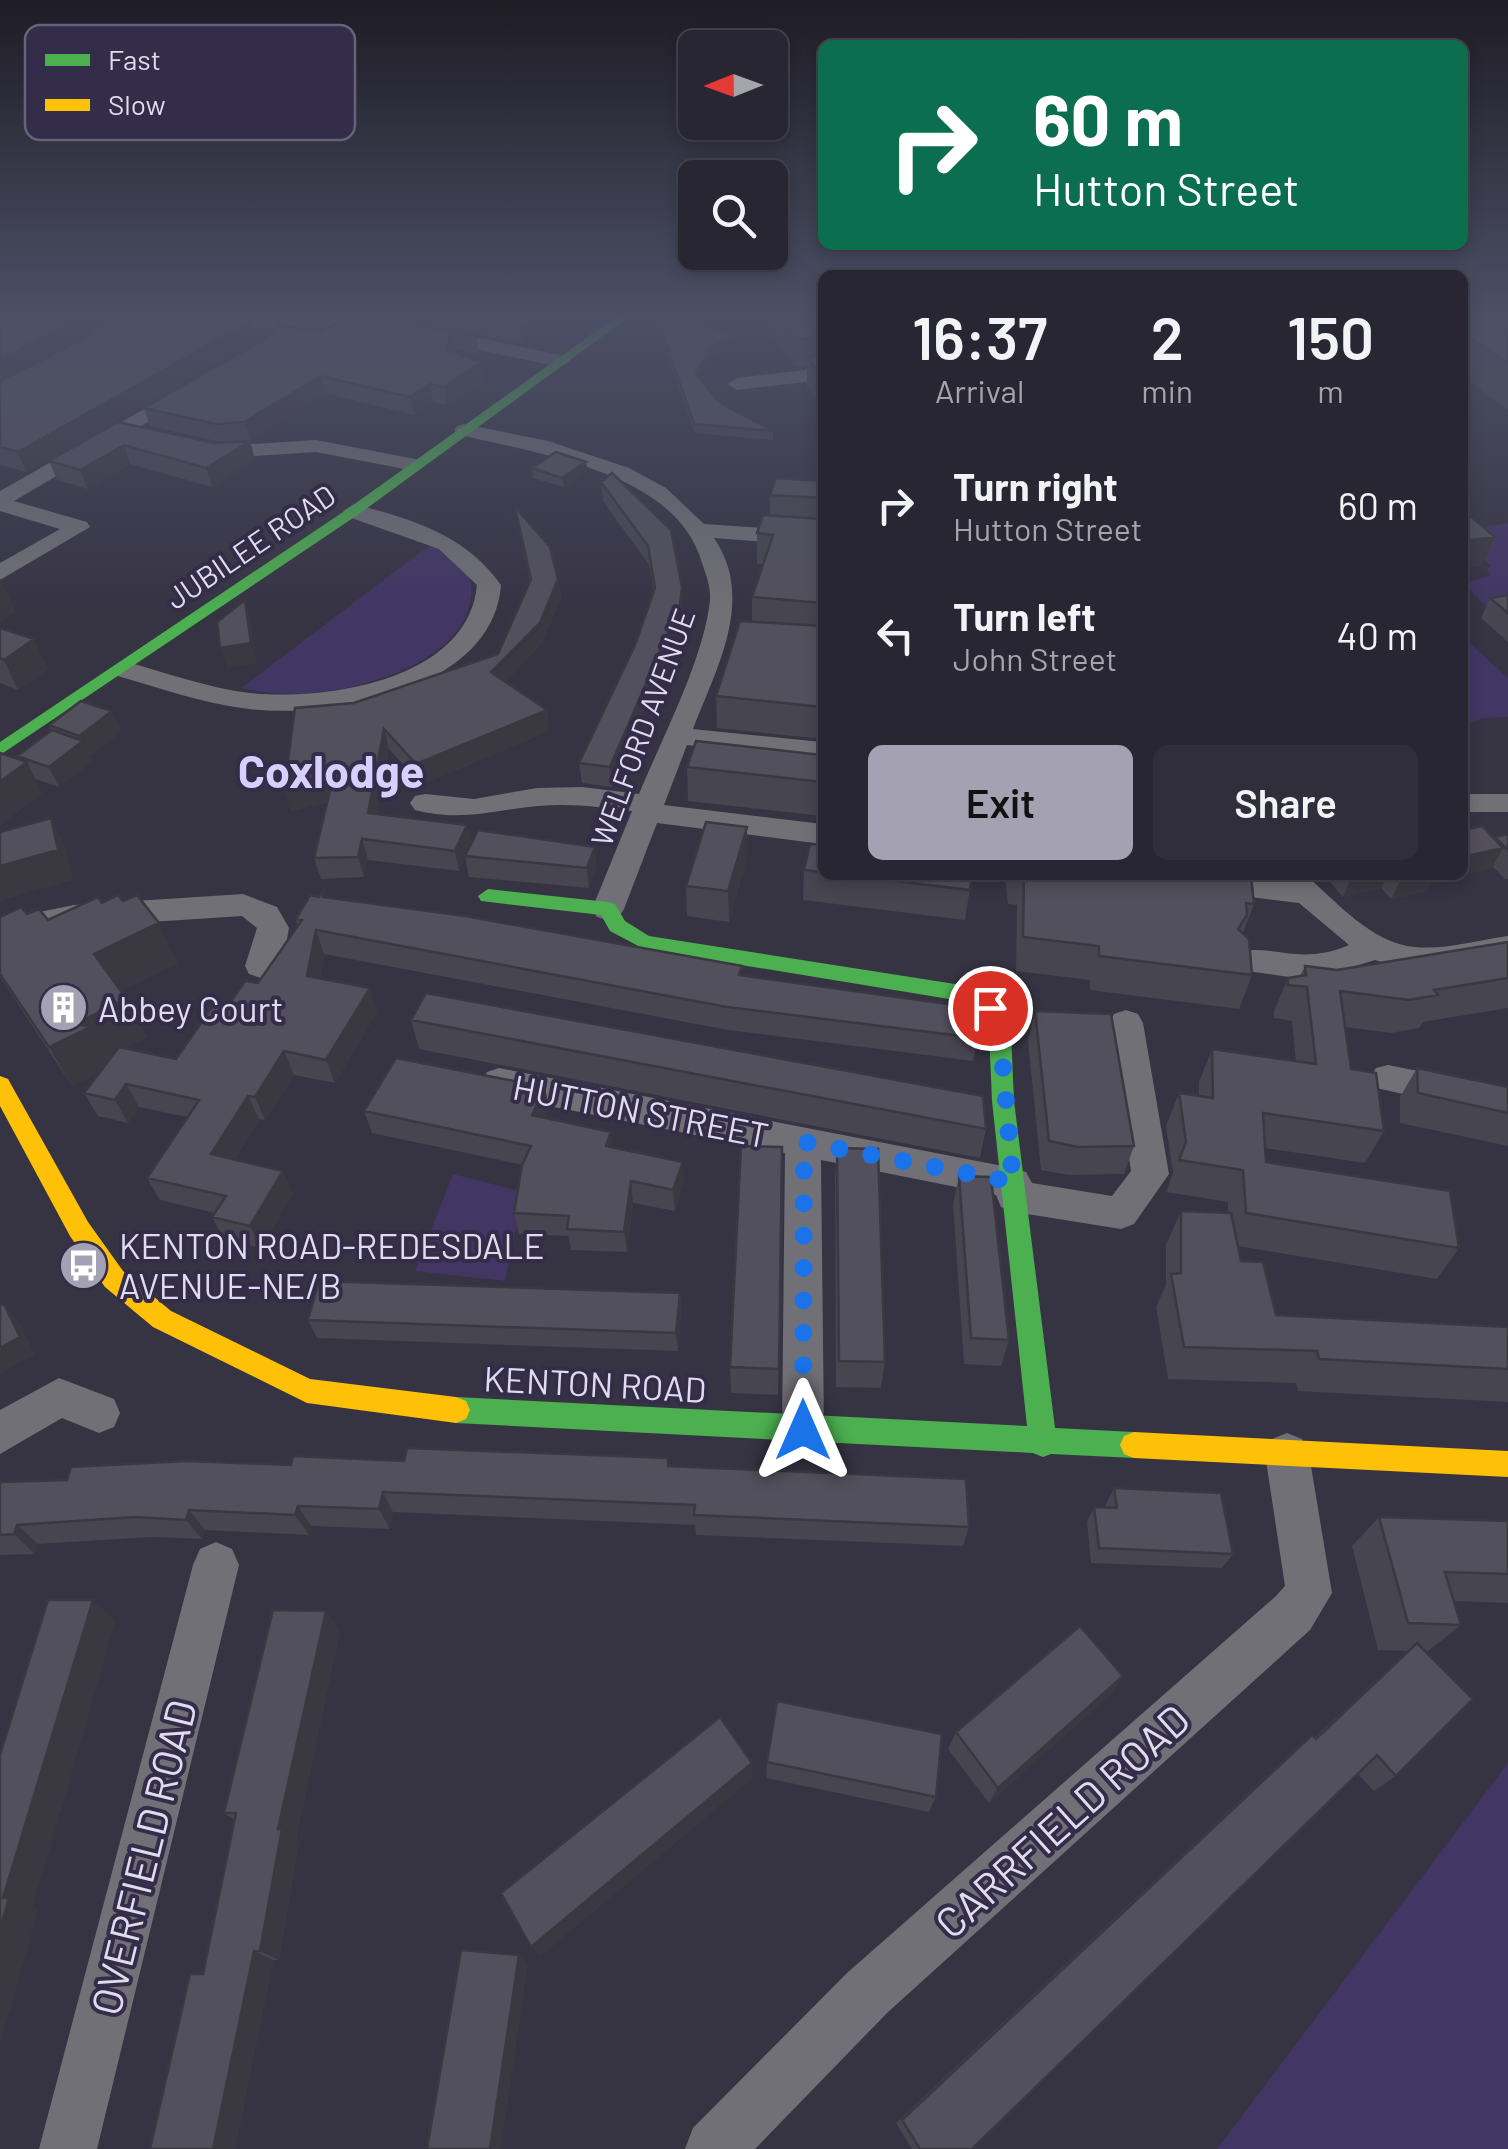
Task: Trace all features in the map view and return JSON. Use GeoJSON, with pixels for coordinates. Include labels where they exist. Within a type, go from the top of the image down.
{"type":"FeatureCollection","features":[{"type":"Feature","properties":{"kind":"street"},"geometry":{"type":"LineString","coordinates":[[0,502],[144,414]]}},
{"type":"Feature","properties":{"kind":"street","name":"JUBILEE ROAD"},"geometry":{"type":"LineString","coordinates":[[0,750],[354,512],[486,414]]}},
{"type":"Feature","properties":{"kind":"street"},"geometry":{"type":"LineString","coordinates":[[117,429],[152,437]]}},
{"type":"Feature","properties":{"kind":"street","name":"WELFORD AVENUE"},"geometry":{"type":"LineString","coordinates":[[464,430],[601,462],[660,496],[696,530],[722,590],[725,636],[676,736],[608,909]]}},
{"type":"Feature","properties":{"kind":"street"},"geometry":{"type":"LineString","coordinates":[[186,444],[221,452],[316,446],[414,465]]}},
{"type":"Feature","properties":{"kind":"street"},"geometry":{"type":"LineString","coordinates":[[0,502],[78,527],[0,574]]}},
{"type":"Feature","properties":{"kind":"street"},"geometry":{"type":"LineString","coordinates":[[124,669],[254,702],[310,701],[370,692],[426,671],[464,645],[484,616],[489,585],[474,560],[444,541],[354,512]]}},
{"type":"Feature","properties":{"kind":"street"},"geometry":{"type":"LineString","coordinates":[[696,530],[818,539]]}},
{"type":"Feature","properties":{"kind":"street"},"geometry":{"type":"LineString","coordinates":[[676,736],[818,751]]}},
{"type":"Feature","properties":{"kind":"street"},"geometry":{"type":"LineString","coordinates":[[426,803],[474,808],[537,797],[582,796],[818,833]]}},
{"type":"Feature","properties":{"kind":"street"},"geometry":{"type":"LineString","coordinates":[[1468,803],[1508,803]]}},
{"type":"Feature","properties":{"kind":"street"},"geometry":{"type":"LineString","coordinates":[[1234,880],[1298,884],[1374,947],[1416,960],[1508,946]]}},
{"type":"Feature","properties":{"kind":"street"},"geometry":{"type":"LineString","coordinates":[[488,896],[608,909],[617,926],[644,942],[955,992],[990,1008],[1000,1032],[1043,1444]]}},
{"type":"Feature","properties":{"kind":"street"},"geometry":{"type":"LineString","coordinates":[[0,931],[74,916],[243,905],[262,910],[272,919],[275,936],[262,966]]}},
{"type":"Feature","properties":{"kind":"street"},"geometry":{"type":"LineString","coordinates":[[1244,962],[1327,970],[1374,947]]}},
{"type":"Feature","properties":{"kind":"street","name":"HUTTON STREET"},"geometry":{"type":"LineString","coordinates":[[465,1075],[804,1142],[1120,1213],[1150,1174],[1126,1023]]}},
{"type":"Feature","properties":{"kind":"street"},"geometry":{"type":"LineString","coordinates":[[1388,1078],[1508,1103]]}},
{"type":"Feature","properties":{"kind":"street","name":"KENTON ROAD"},"geometry":{"type":"LineString","coordinates":[[0,1085],[79,1229],[114,1279],[162,1318],[306,1391],[484,1413],[1043,1444],[1508,1464]]}},
{"type":"Feature","properties":{"kind":"street"},"geometry":{"type":"LineString","coordinates":[[803,1430],[804,1142]]}},
{"type":"Feature","properties":{"kind":"street"},"geometry":{"type":"LineString","coordinates":[[0,1434],[60,1397],[98,1413]]}},
{"type":"Feature","properties":{"kind":"street","name":"CARRFIELD ROAD"},"geometry":{"type":"LineString","coordinates":[[735,2141],[866,1994],[1293,1613],[1309,1593],[1287,1454]]}},
{"type":"Feature","properties":{"kind":"street","name":"OVERFIELD ROAD"},"geometry":{"type":"LineString","coordinates":[[68,2149],[216,1565]]}},
{"type":"Feature","properties":{"kind":"shaded area"},"geometry":{"type":"Polygon","coordinates":[[[1508,523],[1508,608],[1490,610],[1468,588],[1468,582],[1491,576],[1487,568],[1491,566],[1468,545],[1468,530],[1508,523]]]}},
{"type":"Feature","properties":{"kind":"shaded area"},"geometry":{"type":"Polygon","coordinates":[[[434,542],[462,564],[471,591],[465,618],[451,638],[432,654],[384,677],[333,690],[285,694],[241,688],[434,542]]]}},
{"type":"Feature","properties":{"kind":"shaded area"},"geometry":{"type":"Polygon","coordinates":[[[1468,642],[1508,678],[1508,717],[1483,718],[1468,724],[1468,642]]]}},
{"type":"Feature","properties":{"kind":"shaded area"},"geometry":{"type":"Polygon","coordinates":[[[453,1174],[524,1192],[505,1281],[415,1271],[453,1174]]]}},
{"type":"Feature","properties":{"kind":"shaded area"},"geometry":{"type":"Polygon","coordinates":[[[1508,1763],[1508,2149],[1217,2149],[1508,1763]]]}},
{"type":"Feature","properties":{"kind":"building"},"geometry":{"type":"Polygon","coordinates":[[[0,414],[85,414],[18,452],[0,447],[0,414]]]}},
{"type":"Feature","properties":{"kind":"building"},"geometry":{"type":"Polygon","coordinates":[[[172,414],[257,414],[244,422],[216,424],[172,414]]]}},
{"type":"Feature","properties":{"kind":"building"},"geometry":{"type":"Polygon","coordinates":[[[691,414],[742,414],[773,431],[694,424],[691,414]]]}},
{"type":"Feature","properties":{"kind":"building"},"geometry":{"type":"Polygon","coordinates":[[[118,422],[214,443],[250,441],[206,468],[124,445],[80,470],[49,461],[118,422]]]}},
{"type":"Feature","properties":{"kind":"building"},"geometry":{"type":"Polygon","coordinates":[[[556,452],[586,462],[562,478],[532,468],[556,452]]]}},
{"type":"Feature","properties":{"kind":"building"},"geometry":{"type":"Polygon","coordinates":[[[612,473],[671,530],[682,587],[680,605],[610,767],[579,763],[635,645],[655,588],[648,546],[601,482],[612,473]]]}},
{"type":"Feature","properties":{"kind":"building"},"geometry":{"type":"Polygon","coordinates":[[[776,478],[818,481],[818,498],[770,495],[776,478]]]}},
{"type":"Feature","properties":{"kind":"building"},"geometry":{"type":"Polygon","coordinates":[[[515,507],[550,547],[558,579],[540,623],[491,672],[547,710],[416,764],[384,729],[368,813],[467,825],[455,851],[362,839],[358,857],[314,858],[333,778],[284,790],[295,708],[354,703],[498,654],[531,579],[515,507]]]}},
{"type":"Feature","properties":{"kind":"building"},"geometry":{"type":"Polygon","coordinates":[[[1468,514],[1495,537],[1468,540],[1468,514]]]}},
{"type":"Feature","properties":{"kind":"building"},"geometry":{"type":"Polygon","coordinates":[[[763,515],[818,519],[818,603],[752,597],[773,535],[757,533],[763,515]]]}},
{"type":"Feature","properties":{"kind":"building"},"geometry":{"type":"Polygon","coordinates":[[[1508,595],[1508,613],[1490,598],[1508,595]]]}},
{"type":"Feature","properties":{"kind":"building"},"geometry":{"type":"Polygon","coordinates":[[[245,600],[251,643],[220,648],[217,622],[245,600]]]}},
{"type":"Feature","properties":{"kind":"building"},"geometry":{"type":"Polygon","coordinates":[[[740,621],[818,626],[818,707],[716,696],[740,621]]]}},
{"type":"Feature","properties":{"kind":"building"},"geometry":{"type":"Polygon","coordinates":[[[0,628],[34,639],[4,660],[0,658],[0,628]]]}},
{"type":"Feature","properties":{"kind":"building"},"geometry":{"type":"Polygon","coordinates":[[[81,701],[112,711],[79,736],[49,725],[81,701]]]}},
{"type":"Feature","properties":{"kind":"building"},"geometry":{"type":"Polygon","coordinates":[[[52,730],[83,741],[49,767],[17,756],[52,730]]]}},
{"type":"Feature","properties":{"kind":"building"},"geometry":{"type":"Polygon","coordinates":[[[696,741],[818,755],[818,782],[687,767],[696,741]]]}},
{"type":"Feature","properties":{"kind":"building"},"geometry":{"type":"Polygon","coordinates":[[[0,753],[27,762],[0,782],[0,753]]]}},
{"type":"Feature","properties":{"kind":"building"},"geometry":{"type":"Polygon","coordinates":[[[51,818],[58,850],[0,866],[0,832],[51,818]]]}},
{"type":"Feature","properties":{"kind":"building"},"geometry":{"type":"Polygon","coordinates":[[[706,822],[747,827],[728,891],[686,886],[706,822]]]}},
{"type":"Feature","properties":{"kind":"building"},"geometry":{"type":"Polygon","coordinates":[[[1482,826],[1503,848],[1468,856],[1468,829],[1482,826]]]}},
{"type":"Feature","properties":{"kind":"building"},"geometry":{"type":"Polygon","coordinates":[[[478,830],[595,847],[587,868],[465,856],[478,830]]]}},
{"type":"Feature","properties":{"kind":"building"},"geometry":{"type":"Polygon","coordinates":[[[1508,834],[1508,850],[1495,837],[1508,834]]]}},
{"type":"Feature","properties":{"kind":"building"},"geometry":{"type":"Polygon","coordinates":[[[810,844],[818,845],[818,872],[804,870],[810,844]]]}},
{"type":"Feature","properties":{"kind":"building"},"geometry":{"type":"Polygon","coordinates":[[[888,880],[971,880],[970,890],[888,880]]]}},
{"type":"Feature","properties":{"kind":"building"},"geometry":{"type":"Polygon","coordinates":[[[1024,880],[1251,880],[1254,904],[1246,903],[1247,915],[1238,929],[1249,939],[1252,975],[1099,956],[1099,946],[1023,937],[1024,880]]]}},
{"type":"Feature","properties":{"kind":"building"},"geometry":{"type":"Polygon","coordinates":[[[325,887],[323,897],[465,916],[742,966],[739,975],[976,1008],[978,1038],[727,1007],[316,930],[307,976],[370,988],[326,1060],[284,1051],[255,1097],[248,1096],[211,1154],[283,1171],[250,1226],[212,1217],[226,1196],[147,1178],[199,1100],[126,1084],[115,1100],[84,1093],[119,1047],[176,1059],[215,1003],[228,1006],[245,981],[258,983],[302,920],[296,919],[310,895],[319,897],[325,887]]]}},
{"type":"Feature","properties":{"kind":"building"},"geometry":{"type":"Polygon","coordinates":[[[118,895],[123,901],[137,895],[159,923],[94,954],[126,998],[76,1024],[90,1027],[49,1047],[0,974],[0,917],[21,907],[27,914],[39,909],[48,920],[98,897],[102,903],[118,895]]]}},
{"type":"Feature","properties":{"kind":"building"},"geometry":{"type":"Polygon","coordinates":[[[1508,942],[1508,978],[1434,990],[1438,995],[1409,1000],[1340,991],[1351,1069],[1376,1073],[1384,1131],[1263,1113],[1266,1162],[1450,1191],[1459,1248],[1246,1213],[1243,1170],[1179,1160],[1186,1142],[1179,1093],[1213,1098],[1212,1049],[1316,1064],[1307,987],[1288,985],[1288,978],[1306,975],[1305,966],[1337,970],[1508,942]]]}},
{"type":"Feature","properties":{"kind":"building"},"geometry":{"type":"Polygon","coordinates":[[[426,993],[983,1096],[986,1129],[411,1020],[426,993]]]}},
{"type":"Feature","properties":{"kind":"building"},"geometry":{"type":"Polygon","coordinates":[[[1035,1011],[1111,1014],[1134,1146],[1078,1147],[1049,1141],[1035,1011]]]}},
{"type":"Feature","properties":{"kind":"building"},"geometry":{"type":"Polygon","coordinates":[[[396,1058],[545,1087],[532,1115],[611,1132],[606,1146],[683,1162],[673,1190],[631,1181],[624,1232],[567,1229],[569,1216],[514,1213],[522,1165],[531,1146],[364,1111],[396,1058]]]}},
{"type":"Feature","properties":{"kind":"building"},"geometry":{"type":"Polygon","coordinates":[[[1417,1068],[1508,1087],[1508,1113],[1418,1093],[1417,1068]]]}},
{"type":"Feature","properties":{"kind":"building"},"geometry":{"type":"Polygon","coordinates":[[[741,1146],[782,1147],[779,1369],[730,1367],[741,1146]]]}},
{"type":"Feature","properties":{"kind":"building"},"geometry":{"type":"Polygon","coordinates":[[[837,1148],[878,1149],[885,1362],[839,1361],[837,1148]]]}},
{"type":"Feature","properties":{"kind":"building"},"geometry":{"type":"Polygon","coordinates":[[[959,1176],[991,1177],[1009,1340],[971,1338],[959,1176]]]}},
{"type":"Feature","properties":{"kind":"building"},"geometry":{"type":"Polygon","coordinates":[[[1181,1211],[1231,1213],[1241,1261],[1263,1262],[1276,1315],[1508,1327],[1508,1369],[1319,1359],[1317,1351],[1184,1347],[1171,1274],[1181,1273],[1181,1211]]]}},
{"type":"Feature","properties":{"kind":"building"},"geometry":{"type":"Polygon","coordinates":[[[319,1281],[680,1293],[676,1333],[308,1320],[319,1281]]]}},
{"type":"Feature","properties":{"kind":"building"},"geometry":{"type":"Polygon","coordinates":[[[4,1304],[20,1337],[0,1348],[0,1306],[4,1304]]]}},
{"type":"Feature","properties":{"kind":"building"},"geometry":{"type":"Polygon","coordinates":[[[407,1448],[668,1458],[668,1466],[966,1479],[969,1527],[694,1515],[695,1505],[383,1492],[379,1509],[298,1506],[295,1515],[189,1510],[186,1520],[135,1517],[17,1525],[14,1534],[0,1535],[0,1482],[67,1480],[71,1467],[187,1461],[291,1465],[293,1456],[404,1461],[407,1448]]]}},
{"type":"Feature","properties":{"kind":"building"},"geometry":{"type":"Polygon","coordinates":[[[1114,1488],[1221,1493],[1233,1554],[1099,1548],[1094,1507],[1117,1508],[1114,1488]]]}},
{"type":"Feature","properties":{"kind":"building"},"geometry":{"type":"Polygon","coordinates":[[[1379,1517],[1508,1521],[1508,1574],[1445,1572],[1461,1625],[1408,1623],[1379,1517]]]}},
{"type":"Feature","properties":{"kind":"building"},"geometry":{"type":"Polygon","coordinates":[[[48,1600],[93,1600],[3,1898],[9,1898],[0,1929],[0,1755],[48,1600]]]}},
{"type":"Feature","properties":{"kind":"building"},"geometry":{"type":"Polygon","coordinates":[[[273,1610],[326,1611],[278,1829],[282,1829],[260,1951],[254,1951],[213,2149],[150,2149],[190,1974],[203,1974],[236,1813],[224,1813],[273,1610]]]}},
{"type":"Feature","properties":{"kind":"building"},"geometry":{"type":"Polygon","coordinates":[[[1080,1626],[1123,1676],[998,1788],[956,1732],[1080,1626]]]}},
{"type":"Feature","properties":{"kind":"building"},"geometry":{"type":"Polygon","coordinates":[[[1417,1643],[1473,1699],[1396,1776],[1377,1755],[972,2149],[920,2149],[902,2120],[1312,1735],[1316,1739],[1417,1643]]]}},
{"type":"Feature","properties":{"kind":"building"},"geometry":{"type":"Polygon","coordinates":[[[777,1701],[942,1734],[936,1797],[767,1762],[777,1701]]]}},
{"type":"Feature","properties":{"kind":"building"},"geometry":{"type":"Polygon","coordinates":[[[720,1717],[752,1763],[531,1947],[501,1893],[720,1717]]]}},
{"type":"Feature","properties":{"kind":"building"},"geometry":{"type":"Polygon","coordinates":[[[461,1950],[519,1955],[490,2149],[427,2149],[461,1950]]]}},
{"type":"Feature","properties":{"kind":"traffic: fast"},"geometry":{"type":"LineString","coordinates":[[0,750],[354,511],[488,414]]}},
{"type":"Feature","properties":{"kind":"traffic: fast"},"geometry":{"type":"LineString","coordinates":[[488,896],[608,909],[617,926],[644,942],[955,992],[975,998],[990,1009],[1000,1032],[1003,1101],[1043,1444]]}},
{"type":"Feature","properties":{"kind":"traffic: fast"},"geometry":{"type":"LineString","coordinates":[[456,1410],[1134,1445]]}},
{"type":"Feature","properties":{"kind":"traffic: slow"},"geometry":{"type":"LineString","coordinates":[[0,1085],[79,1229],[114,1279],[162,1319],[307,1391],[456,1410]]}},
{"type":"Feature","properties":{"kind":"traffic: slow"},"geometry":{"type":"LineString","coordinates":[[1134,1445],[1508,1464]]}},
{"type":"Feature","properties":{"kind":"place","name":"Abbey Court"},"geometry":{"type":"Point","coordinates":[63,1008]}},
{"type":"Feature","properties":{"kind":"place","name":"KENTON ROAD-REDESDALE AVENUE-NE/B"},"geometry":{"type":"Point","coordinates":[84,1265]}},
{"type":"Feature","properties":{"kind":"district","name":"Coxlodge"},"geometry":{"type":"Point","coordinates":[331,770]}},
{"type":"Feature","properties":{"kind":"route"},"geometry":{"type":"LineString","coordinates":[[803,1430],[804,1142],[1013,1182],[1000,1032],[990,1008]]}}]}
